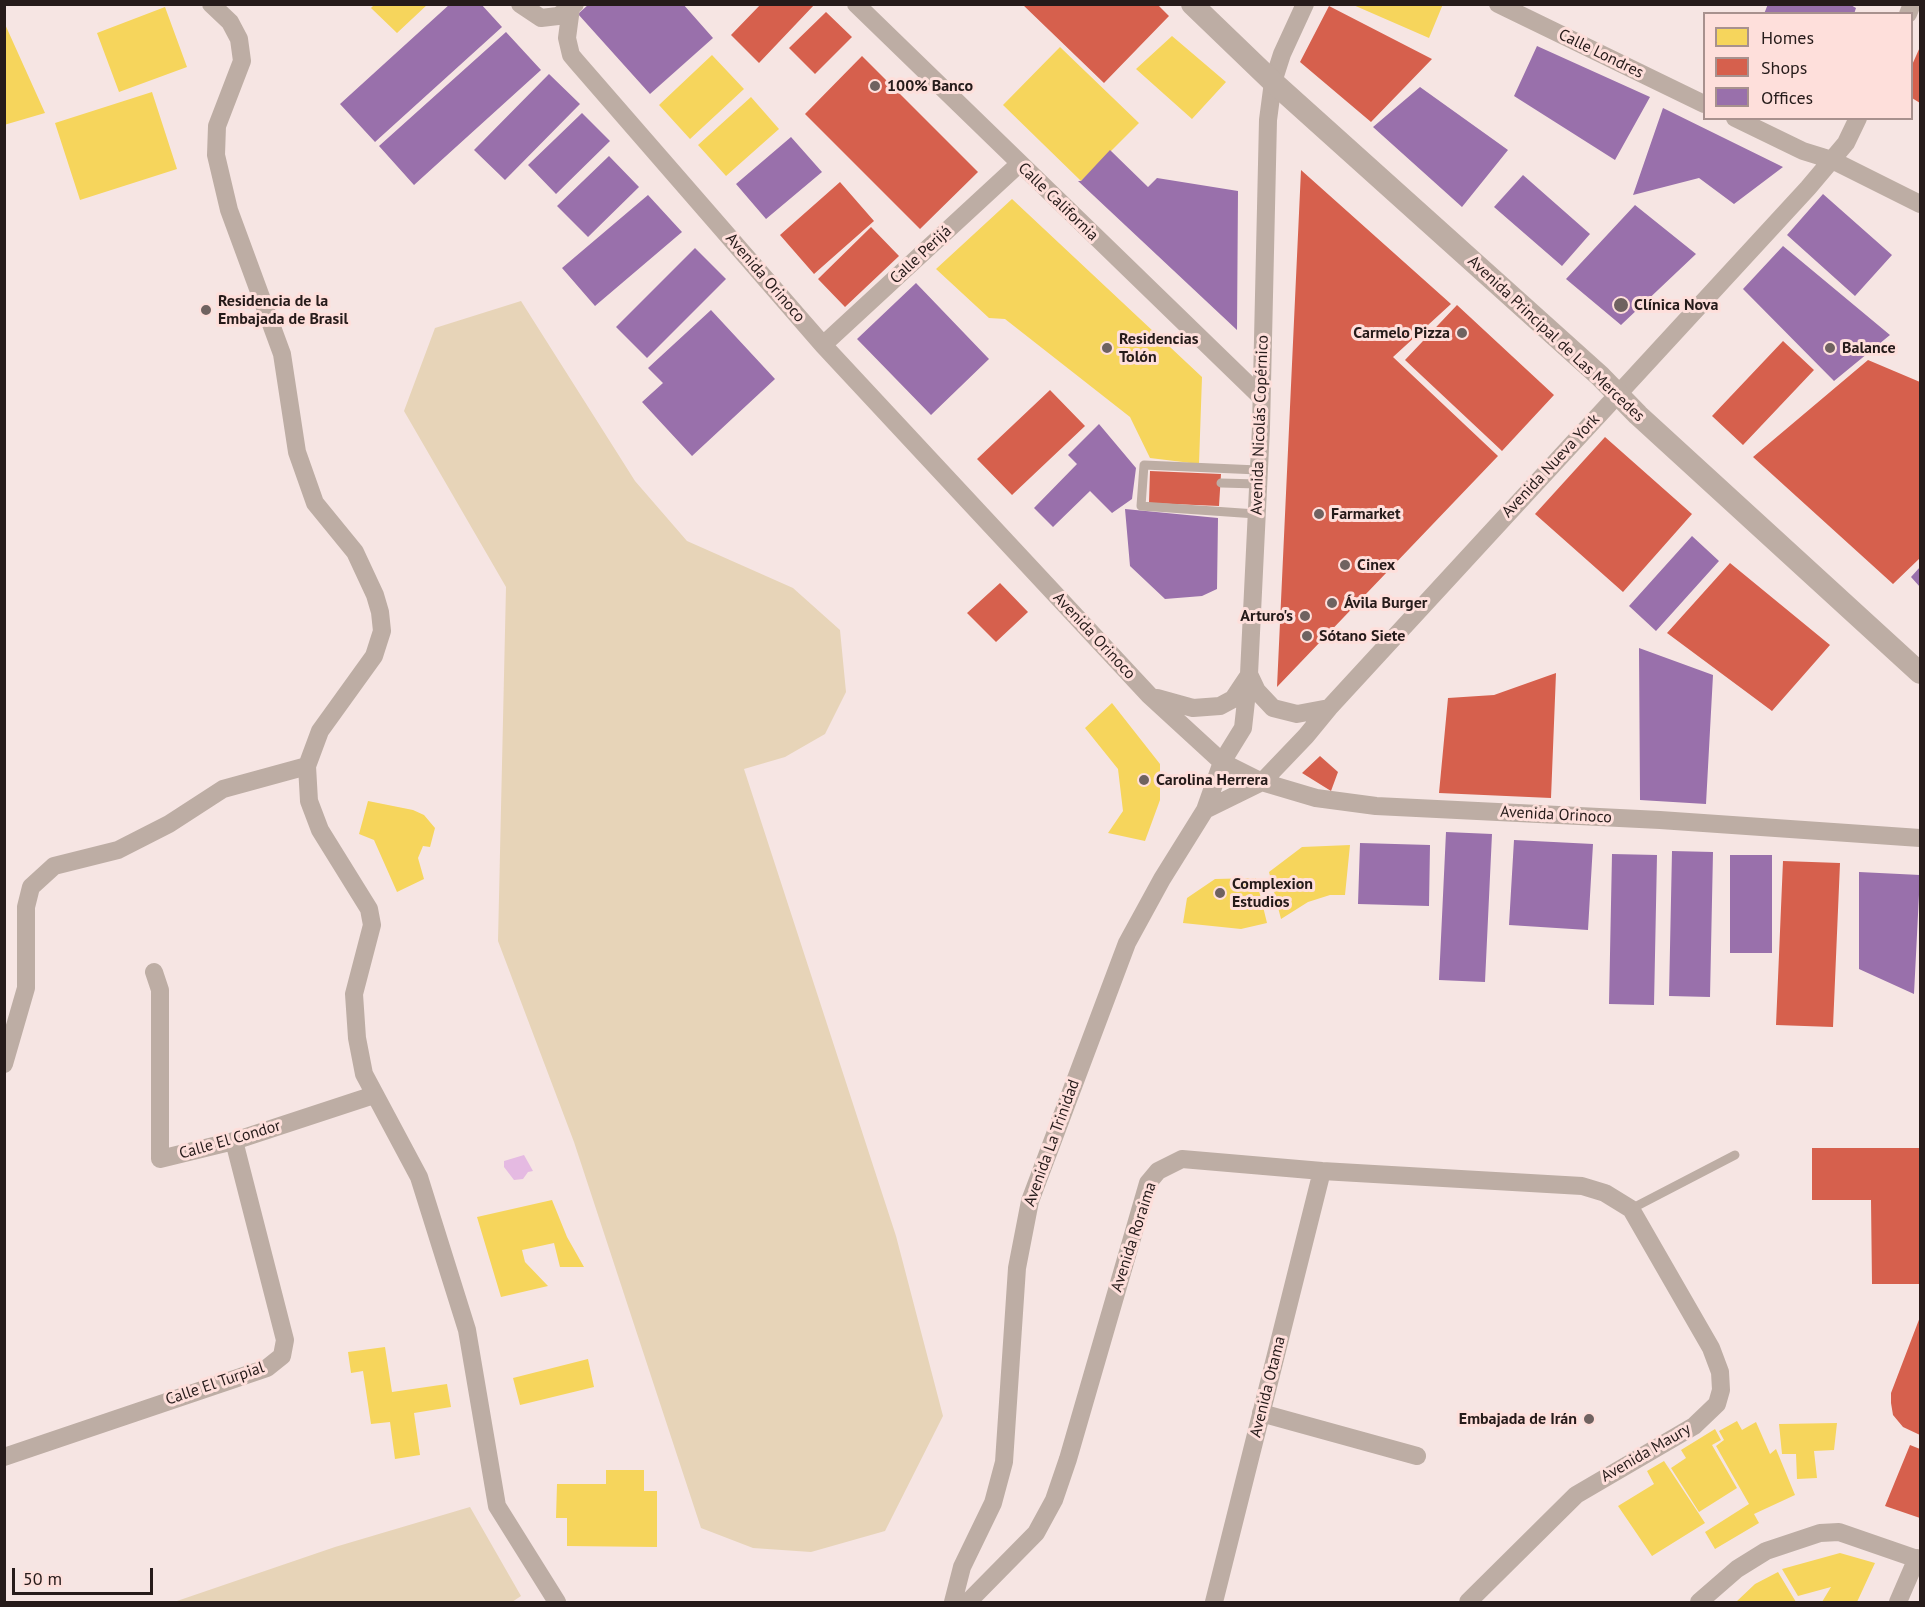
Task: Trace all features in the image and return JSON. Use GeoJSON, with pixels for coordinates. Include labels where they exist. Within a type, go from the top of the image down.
{"type":"FeatureCollection","features":[{"type":"Feature","properties":{"kind":"street"},"geometry":{"type":"LineString","coordinates":[[211,4],[230,22],[240,39],[242,61],[217,126],[216,155],[227,201],[282,354],[297,452],[315,503],[355,552],[375,595],[380,612],[382,631],[374,656],[321,731],[307,766],[309,801],[320,831],[369,909],[372,925],[354,994],[357,1038],[364,1074],[419,1177],[467,1330],[497,1506],[557,1602]]}},
{"type":"Feature","properties":{"kind":"street","name":"Avenida Orinoco"},"geometry":{"type":"LineString","coordinates":[[520,4],[541,18],[558,16],[573,6]]}},
{"type":"Feature","properties":{"kind":"street","name":"Calle California"},"geometry":{"type":"LineString","coordinates":[[856,4],[1018,165],[1261,397]]}},
{"type":"Feature","properties":{"kind":"street","name":"Avenida Principal de Las Mercedes"},"geometry":{"type":"LineString","coordinates":[[1192,4],[1273,82],[1617,393],[1920,673]]}},
{"type":"Feature","properties":{"kind":"street"},"geometry":{"type":"LineString","coordinates":[[1273,82],[1282,54],[1305,4]]}},
{"type":"Feature","properties":{"kind":"street","name":"Calle Londres"},"geometry":{"type":"LineString","coordinates":[[1498,4],[1703,104]]}},
{"type":"Feature","properties":{"kind":"street","name":"Avenida Orinoco"},"geometry":{"type":"LineString","coordinates":[[573,6],[567,31],[571,55],[823,345],[1149,695],[1222,762],[1262,782],[1316,798],[1376,806],[1660,820],[1920,838]]}},
{"type":"Feature","properties":{"kind":"street","name":"Avenida Nicolás Copérnico"},"geometry":{"type":"LineString","coordinates":[[1222,762],[1243,728],[1249,674],[1261,397],[1268,120],[1273,82]]}},
{"type":"Feature","properties":{"kind":"street"},"geometry":{"type":"LineString","coordinates":[[1739,120],[1803,151],[1832,160],[1920,204]]}},
{"type":"Feature","properties":{"kind":"street","name":"Avenida Nueva York"},"geometry":{"type":"LineString","coordinates":[[1262,782],[1832,160],[1846,143],[1857,120]]}},
{"type":"Feature","properties":{"kind":"street","name":"Calle Perijá"},"geometry":{"type":"LineString","coordinates":[[823,345],[1018,165]]}},
{"type":"Feature","properties":{"kind":"street"},"geometry":{"type":"LineString","coordinates":[[1149,695],[1193,708],[1220,706],[1237,694],[1249,674]]}},
{"type":"Feature","properties":{"kind":"street"},"geometry":{"type":"LineString","coordinates":[[1249,674],[1257,692],[1273,708],[1297,714],[1329,708]]}},
{"type":"Feature","properties":{"kind":"street","name":"Avenida La Trinidad"},"geometry":{"type":"LineString","coordinates":[[953,1602],[962,1567],[993,1503],[1004,1462],[1017,1268],[1030,1201],[1127,943],[1162,879],[1205,810],[1222,762]]}},
{"type":"Feature","properties":{"kind":"street"},"geometry":{"type":"LineString","coordinates":[[4,1064],[26,988],[26,907],[31,887],[54,866],[118,850],[169,824],[223,789],[307,766]]}},
{"type":"Feature","properties":{"kind":"street"},"geometry":{"type":"LineString","coordinates":[[1205,810],[1262,782]]}},
{"type":"Feature","properties":{"kind":"street","name":"Calle El Condor"},"geometry":{"type":"LineString","coordinates":[[154,972],[160,990],[160,1159],[234,1141],[374,1095]]}},
{"type":"Feature","properties":{"kind":"street","name":"Calle El Turpial"},"geometry":{"type":"LineString","coordinates":[[4,1457],[267,1368],[282,1356],[285,1340],[234,1141]]}},
{"type":"Feature","properties":{"kind":"street","name":"Avenida Roraima"},"geometry":{"type":"LineString","coordinates":[[968,1602],[1036,1533],[1054,1500],[1148,1183],[1158,1171],[1182,1159],[1194,1159],[1322,1171],[1582,1186],[1605,1193],[1631,1209]]}},
{"type":"Feature","properties":{"kind":"street","name":"Avenida Otama"},"geometry":{"type":"LineString","coordinates":[[1214,1602],[1322,1171]]}},
{"type":"Feature","properties":{"kind":"street","name":"Avenida Maury"},"geometry":{"type":"LineString","coordinates":[[1468,1602],[1576,1495],[1694,1426],[1717,1404],[1721,1390],[1720,1372],[1710,1348],[1631,1209]]}},
{"type":"Feature","properties":{"kind":"street"},"geometry":{"type":"LineString","coordinates":[[1261,1413],[1417,1456]]}},
{"type":"Feature","properties":{"kind":"street"},"geometry":{"type":"LineString","coordinates":[[1699,1602],[1737,1569],[1766,1551],[1820,1533],[1839,1532],[1919,1559],[1898,1602]]}},
{"type":"Feature","properties":{"kind":"lane"},"geometry":{"type":"LineString","coordinates":[[1256,514],[1141,506],[1144,465],[1258,477]]}},
{"type":"Feature","properties":{"kind":"lane"},"geometry":{"type":"LineString","coordinates":[[1221,483],[1258,477]]}},
{"type":"Feature","properties":{"kind":"lane"},"geometry":{"type":"LineString","coordinates":[[1631,1209],[1735,1155]]}},
{"type":"Feature","properties":{"kind":"shaded area"},"geometry":{"type":"Polygon","coordinates":[[[521,301],[635,481],[687,541],[793,588],[840,630],[846,692],[825,734],[785,757],[744,769],[896,1236],[943,1416],[885,1531],[811,1552],[753,1548],[701,1528],[574,1142],[498,941],[506,587],[404,411],[435,328],[521,301]]]}},
{"type":"Feature","properties":{"kind":"shaded area"},"geometry":{"type":"Polygon","coordinates":[[[524,1155],[533,1171],[528,1172],[523,1179],[514,1180],[504,1167],[504,1161],[524,1155]]]}},
{"type":"Feature","properties":{"kind":"shaded area"},"geometry":{"type":"Polygon","coordinates":[[[470,1507],[521,1596],[512,1602],[174,1602],[335,1547],[470,1507]]]}},
{"type":"Feature","properties":{"kind":"building: Homes"},"geometry":{"type":"Polygon","coordinates":[[[375,4],[428,4],[397,33],[371,8],[375,4]]]}},
{"type":"Feature","properties":{"kind":"building: Homes"},"geometry":{"type":"Polygon","coordinates":[[[1351,4],[1443,4],[1429,38],[1351,4]]]}},
{"type":"Feature","properties":{"kind":"building: Homes"},"geometry":{"type":"Polygon","coordinates":[[[165,7],[187,67],[119,92],[97,33],[165,7]]]}},
{"type":"Feature","properties":{"kind":"building: Homes"},"geometry":{"type":"Polygon","coordinates":[[[4,22],[45,113],[4,125],[4,22]]]}},
{"type":"Feature","properties":{"kind":"building: Homes"},"geometry":{"type":"Polygon","coordinates":[[[1172,36],[1226,82],[1192,119],[1136,69],[1172,36]]]}},
{"type":"Feature","properties":{"kind":"building: Homes"},"geometry":{"type":"Polygon","coordinates":[[[1060,47],[1139,123],[1081,181],[1003,105],[1060,47]]]}},
{"type":"Feature","properties":{"kind":"building: Homes"},"geometry":{"type":"Polygon","coordinates":[[[712,55],[744,89],[690,139],[659,105],[712,55]]]}},
{"type":"Feature","properties":{"kind":"building: Homes"},"geometry":{"type":"Polygon","coordinates":[[[152,92],[177,169],[80,200],[55,123],[152,92]]]}},
{"type":"Feature","properties":{"kind":"building: Homes"},"geometry":{"type":"Polygon","coordinates":[[[751,97],[779,129],[726,176],[698,145],[751,97]]]}},
{"type":"Feature","properties":{"kind":"building: Homes","name":"Residencias Tolón"},"geometry":{"type":"Polygon","coordinates":[[[1012,199],[1202,377],[1199,464],[1150,458],[1130,417],[1005,319],[989,318],[936,269],[1012,199]]]}},
{"type":"Feature","properties":{"kind":"building: Homes"},"geometry":{"type":"Polygon","coordinates":[[[1112,703],[1160,764],[1160,800],[1145,841],[1108,833],[1123,811],[1118,769],[1085,728],[1112,703]]]}},
{"type":"Feature","properties":{"kind":"building: Homes"},"geometry":{"type":"Polygon","coordinates":[[[368,801],[413,810],[424,815],[435,828],[430,847],[423,846],[418,858],[424,879],[397,892],[374,840],[359,834],[368,801]]]}},
{"type":"Feature","properties":{"kind":"building: Homes"},"geometry":{"type":"Polygon","coordinates":[[[1350,845],[1345,895],[1330,895],[1308,902],[1281,919],[1269,872],[1302,847],[1350,845]]]}},
{"type":"Feature","properties":{"kind":"building: Homes"},"geometry":{"type":"Polygon","coordinates":[[[1256,878],[1267,923],[1241,929],[1183,923],[1187,898],[1215,879],[1256,878]]]}},
{"type":"Feature","properties":{"kind":"building: Homes"},"geometry":{"type":"Polygon","coordinates":[[[552,1200],[567,1237],[584,1267],[560,1267],[554,1243],[522,1250],[525,1262],[548,1286],[501,1297],[477,1217],[552,1200]]]}},
{"type":"Feature","properties":{"kind":"building: Homes"},"geometry":{"type":"Polygon","coordinates":[[[385,1347],[392,1392],[447,1384],[451,1407],[414,1413],[420,1455],[395,1459],[390,1422],[371,1424],[363,1371],[351,1373],[348,1352],[385,1347]]]}},
{"type":"Feature","properties":{"kind":"building: Homes"},"geometry":{"type":"Polygon","coordinates":[[[588,1359],[594,1387],[520,1405],[513,1378],[588,1359]]]}},
{"type":"Feature","properties":{"kind":"building: Homes"},"geometry":{"type":"Polygon","coordinates":[[[1737,1421],[1742,1430],[1756,1422],[1770,1454],[1776,1449],[1795,1495],[1754,1514],[1759,1523],[1715,1549],[1705,1532],[1749,1504],[1716,1446],[1724,1440],[1719,1431],[1737,1421]]]}},
{"type":"Feature","properties":{"kind":"building: Homes"},"geometry":{"type":"Polygon","coordinates":[[[1837,1423],[1834,1450],[1814,1451],[1817,1478],[1797,1479],[1796,1454],[1782,1454],[1779,1424],[1837,1423]]]}},
{"type":"Feature","properties":{"kind":"building: Homes"},"geometry":{"type":"Polygon","coordinates":[[[1715,1429],[1721,1440],[1712,1445],[1737,1488],[1699,1512],[1671,1468],[1686,1458],[1681,1450],[1715,1429]]]}},
{"type":"Feature","properties":{"kind":"building: Homes"},"geometry":{"type":"Polygon","coordinates":[[[1664,1461],[1705,1523],[1652,1556],[1618,1506],[1654,1484],[1647,1471],[1664,1461]]]}},
{"type":"Feature","properties":{"kind":"building: Homes"},"geometry":{"type":"Polygon","coordinates":[[[606,1470],[644,1470],[644,1491],[657,1491],[657,1547],[567,1546],[567,1518],[556,1518],[557,1484],[606,1484],[606,1470]]]}},
{"type":"Feature","properties":{"kind":"building: Homes"},"geometry":{"type":"Polygon","coordinates":[[[1840,1553],[1875,1563],[1857,1602],[1822,1602],[1831,1587],[1798,1596],[1782,1569],[1840,1553]]]}},
{"type":"Feature","properties":{"kind":"building: Homes"},"geometry":{"type":"Polygon","coordinates":[[[1778,1572],[1796,1602],[1736,1602],[1755,1584],[1778,1572]]]}},
{"type":"Feature","properties":{"kind":"building: Shops"},"geometry":{"type":"Polygon","coordinates":[[[761,4],[815,4],[759,63],[731,35],[761,4]]]}},
{"type":"Feature","properties":{"kind":"building: Shops"},"geometry":{"type":"Polygon","coordinates":[[[1022,4],[1157,4],[1169,16],[1104,83],[1022,4]]]}},
{"type":"Feature","properties":{"kind":"building: Shops"},"geometry":{"type":"Polygon","coordinates":[[[1329,6],[1432,59],[1371,122],[1300,62],[1329,6]]]}},
{"type":"Feature","properties":{"kind":"building: Shops"},"geometry":{"type":"Polygon","coordinates":[[[826,12],[852,37],[815,74],[789,48],[826,12]]]}},
{"type":"Feature","properties":{"kind":"building: Shops"},"geometry":{"type":"Polygon","coordinates":[[[1920,47],[1920,103],[1913,99],[1913,63],[1920,47]]]}},
{"type":"Feature","properties":{"kind":"building: Shops"},"geometry":{"type":"Polygon","coordinates":[[[862,56],[978,172],[920,229],[805,114],[862,56]]]}},
{"type":"Feature","properties":{"kind":"building: Shops"},"geometry":{"type":"Polygon","coordinates":[[[1301,170],[1451,304],[1393,357],[1498,456],[1277,687],[1301,170]]]}},
{"type":"Feature","properties":{"kind":"building: Shops"},"geometry":{"type":"Polygon","coordinates":[[[840,182],[874,221],[814,274],[780,235],[840,182]]]}},
{"type":"Feature","properties":{"kind":"building: Shops"},"geometry":{"type":"Polygon","coordinates":[[[871,227],[899,256],[845,307],[818,279],[871,227]]]}},
{"type":"Feature","properties":{"kind":"building: Shops"},"geometry":{"type":"Polygon","coordinates":[[[1457,305],[1554,395],[1502,451],[1405,360],[1457,305]]]}},
{"type":"Feature","properties":{"kind":"building: Shops"},"geometry":{"type":"Polygon","coordinates":[[[1783,341],[1814,370],[1743,445],[1712,416],[1783,341]]]}},
{"type":"Feature","properties":{"kind":"building: Shops"},"geometry":{"type":"Polygon","coordinates":[[[1868,360],[1920,382],[1920,558],[1893,584],[1753,457],[1868,360]]]}},
{"type":"Feature","properties":{"kind":"building: Shops"},"geometry":{"type":"Polygon","coordinates":[[[1050,390],[1085,426],[1012,495],[977,459],[1050,390]]]}},
{"type":"Feature","properties":{"kind":"building: Shops"},"geometry":{"type":"Polygon","coordinates":[[[1605,437],[1692,514],[1623,592],[1535,514],[1605,437]]]}},
{"type":"Feature","properties":{"kind":"building: Shops"},"geometry":{"type":"Polygon","coordinates":[[[1150,471],[1221,474],[1219,506],[1149,503],[1150,471]]]}},
{"type":"Feature","properties":{"kind":"building: Shops"},"geometry":{"type":"Polygon","coordinates":[[[1730,563],[1830,645],[1772,711],[1667,633],[1730,563]]]}},
{"type":"Feature","properties":{"kind":"building: Shops"},"geometry":{"type":"Polygon","coordinates":[[[1000,583],[1028,612],[996,642],[967,613],[1000,583]]]}},
{"type":"Feature","properties":{"kind":"building: Shops"},"geometry":{"type":"Polygon","coordinates":[[[1556,673],[1551,798],[1439,793],[1448,698],[1494,695],[1556,673]]]}},
{"type":"Feature","properties":{"kind":"building: Shops"},"geometry":{"type":"Polygon","coordinates":[[[1320,756],[1338,772],[1331,791],[1302,773],[1320,756]]]}},
{"type":"Feature","properties":{"kind":"building: Shops"},"geometry":{"type":"Polygon","coordinates":[[[1783,861],[1840,863],[1833,1027],[1776,1025],[1783,861]]]}},
{"type":"Feature","properties":{"kind":"building: Shops"},"geometry":{"type":"Polygon","coordinates":[[[1812,1148],[1920,1148],[1920,1284],[1872,1284],[1871,1200],[1812,1200],[1812,1148]]]}},
{"type":"Feature","properties":{"kind":"building: Shops"},"geometry":{"type":"Polygon","coordinates":[[[1920,1317],[1920,1435],[1903,1427],[1893,1415],[1891,1393],[1920,1317]]]}},
{"type":"Feature","properties":{"kind":"building: Shops"},"geometry":{"type":"Polygon","coordinates":[[[1910,1445],[1920,1449],[1920,1518],[1885,1506],[1910,1445]]]}},
{"type":"Feature","properties":{"kind":"building: Offices"},"geometry":{"type":"Polygon","coordinates":[[[450,4],[481,4],[502,27],[375,142],[340,104],[450,4]]]}},
{"type":"Feature","properties":{"kind":"building: Offices"},"geometry":{"type":"Polygon","coordinates":[[[589,4],[683,4],[713,38],[650,94],[578,14],[589,4]]]}},
{"type":"Feature","properties":{"kind":"building: Offices"},"geometry":{"type":"Polygon","coordinates":[[[1768,4],[1849,4],[1856,8],[1855,12],[1765,12],[1768,4]]]}},
{"type":"Feature","properties":{"kind":"building: Offices"},"geometry":{"type":"Polygon","coordinates":[[[506,32],[541,70],[414,185],[379,146],[506,32]]]}},
{"type":"Feature","properties":{"kind":"building: Offices"},"geometry":{"type":"Polygon","coordinates":[[[1537,46],[1650,97],[1615,160],[1514,96],[1537,46]]]}},
{"type":"Feature","properties":{"kind":"building: Offices"},"geometry":{"type":"Polygon","coordinates":[[[549,74],[580,104],[505,180],[474,150],[549,74]]]}},
{"type":"Feature","properties":{"kind":"building: Offices"},"geometry":{"type":"Polygon","coordinates":[[[1420,87],[1508,150],[1462,207],[1373,127],[1420,87]]]}},
{"type":"Feature","properties":{"kind":"building: Offices"},"geometry":{"type":"Polygon","coordinates":[[[1663,108],[1783,167],[1734,204],[1699,178],[1633,195],[1663,108]]]}},
{"type":"Feature","properties":{"kind":"building: Offices"},"geometry":{"type":"Polygon","coordinates":[[[582,113],[610,141],[556,194],[528,165],[582,113]]]}},
{"type":"Feature","properties":{"kind":"building: Offices"},"geometry":{"type":"Polygon","coordinates":[[[791,137],[822,172],[766,219],[736,184],[791,137]]]}},
{"type":"Feature","properties":{"kind":"building: Offices"},"geometry":{"type":"Polygon","coordinates":[[[1110,150],[1148,187],[1157,178],[1238,191],[1237,330],[1078,181],[1081,181],[1110,150]]]}},
{"type":"Feature","properties":{"kind":"building: Offices"},"geometry":{"type":"Polygon","coordinates":[[[609,156],[639,187],[588,237],[557,206],[609,156]]]}},
{"type":"Feature","properties":{"kind":"building: Offices"},"geometry":{"type":"Polygon","coordinates":[[[1523,175],[1590,234],[1562,266],[1494,207],[1523,175]]]}},
{"type":"Feature","properties":{"kind":"building: Offices"},"geometry":{"type":"Polygon","coordinates":[[[1823,194],[1892,255],[1855,296],[1787,235],[1823,194]]]}},
{"type":"Feature","properties":{"kind":"building: Offices"},"geometry":{"type":"Polygon","coordinates":[[[648,195],[682,232],[595,306],[562,268],[648,195]]]}},
{"type":"Feature","properties":{"kind":"building: Offices"},"geometry":{"type":"Polygon","coordinates":[[[1635,205],[1696,254],[1621,325],[1566,279],[1635,205]]]}},
{"type":"Feature","properties":{"kind":"building: Offices"},"geometry":{"type":"Polygon","coordinates":[[[1783,246],[1890,335],[1834,381],[1743,289],[1783,246]]]}},
{"type":"Feature","properties":{"kind":"building: Offices"},"geometry":{"type":"Polygon","coordinates":[[[695,248],[726,279],[647,358],[616,327],[695,248]]]}},
{"type":"Feature","properties":{"kind":"building: Offices"},"geometry":{"type":"Polygon","coordinates":[[[916,283],[989,359],[931,415],[857,339],[916,283]]]}},
{"type":"Feature","properties":{"kind":"building: Offices"},"geometry":{"type":"Polygon","coordinates":[[[711,310],[775,379],[692,456],[642,402],[663,383],[648,368],[711,310]]]}},
{"type":"Feature","properties":{"kind":"building: Offices"},"geometry":{"type":"Polygon","coordinates":[[[1099,424],[1136,468],[1132,499],[1112,513],[1090,491],[1053,527],[1034,508],[1077,464],[1068,455],[1099,424]]]}},
{"type":"Feature","properties":{"kind":"building: Offices"},"geometry":{"type":"Polygon","coordinates":[[[1125,509],[1218,518],[1217,589],[1202,596],[1165,599],[1130,566],[1125,509]]]}},
{"type":"Feature","properties":{"kind":"building: Offices"},"geometry":{"type":"Polygon","coordinates":[[[1692,536],[1719,561],[1656,631],[1629,606],[1692,536]]]}},
{"type":"Feature","properties":{"kind":"building: Offices"},"geometry":{"type":"Polygon","coordinates":[[[1920,567],[1920,587],[1911,577],[1920,567]]]}},
{"type":"Feature","properties":{"kind":"building: Offices"},"geometry":{"type":"Polygon","coordinates":[[[1639,648],[1713,675],[1706,804],[1640,800],[1639,648]]]}},
{"type":"Feature","properties":{"kind":"building: Offices"},"geometry":{"type":"Polygon","coordinates":[[[1446,832],[1492,834],[1485,982],[1439,980],[1446,832]]]}},
{"type":"Feature","properties":{"kind":"building: Offices"},"geometry":{"type":"Polygon","coordinates":[[[1514,840],[1593,844],[1588,930],[1509,925],[1514,840]]]}},
{"type":"Feature","properties":{"kind":"building: Offices"},"geometry":{"type":"Polygon","coordinates":[[[1360,843],[1430,845],[1429,906],[1358,904],[1360,843]]]}},
{"type":"Feature","properties":{"kind":"building: Offices"},"geometry":{"type":"Polygon","coordinates":[[[1672,851],[1713,852],[1710,997],[1669,996],[1672,851]]]}},
{"type":"Feature","properties":{"kind":"building: Offices"},"geometry":{"type":"Polygon","coordinates":[[[1612,854],[1657,855],[1654,1005],[1609,1004],[1612,854]]]}},
{"type":"Feature","properties":{"kind":"building: Offices"},"geometry":{"type":"Polygon","coordinates":[[[1730,855],[1772,855],[1772,953],[1730,953],[1730,855]]]}},
{"type":"Feature","properties":{"kind":"building: Offices"},"geometry":{"type":"Polygon","coordinates":[[[1859,872],[1920,875],[1914,994],[1859,969],[1859,872]]]}},
{"type":"Feature","properties":{"kind":"place","name":"100% Banco"},"geometry":{"type":"Point","coordinates":[875,86]}},
{"type":"Feature","properties":{"kind":"place","name":"Clínica Nova"},"geometry":{"type":"Point","coordinates":[1621,305]}},
{"type":"Feature","properties":{"kind":"place","name":"Residencia de la Embajada de Brasil"},"geometry":{"type":"Point","coordinates":[206,310]}},
{"type":"Feature","properties":{"kind":"place","name":"Carmelo Pizza"},"geometry":{"type":"Point","coordinates":[1462,333]}},
{"type":"Feature","properties":{"kind":"place","name":"Residencias Tolón"},"geometry":{"type":"Point","coordinates":[1107,348]}},
{"type":"Feature","properties":{"kind":"place","name":"Balance"},"geometry":{"type":"Point","coordinates":[1830,348]}},
{"type":"Feature","properties":{"kind":"place","name":"Farmarket"},"geometry":{"type":"Point","coordinates":[1319,514]}},
{"type":"Feature","properties":{"kind":"place","name":"Cinex"},"geometry":{"type":"Point","coordinates":[1345,565]}},
{"type":"Feature","properties":{"kind":"place","name":"Ávila Burger"},"geometry":{"type":"Point","coordinates":[1332,603]}},
{"type":"Feature","properties":{"kind":"place","name":"Arturo's"},"geometry":{"type":"Point","coordinates":[1305,616]}},
{"type":"Feature","properties":{"kind":"place","name":"Sótano Siete"},"geometry":{"type":"Point","coordinates":[1307,636]}},
{"type":"Feature","properties":{"kind":"place","name":"Carolina Herrera"},"geometry":{"type":"Point","coordinates":[1144,780]}},
{"type":"Feature","properties":{"kind":"place","name":"Complexion Estudios"},"geometry":{"type":"Point","coordinates":[1220,893]}},
{"type":"Feature","properties":{"kind":"place","name":"Embajada de Irán"},"geometry":{"type":"Point","coordinates":[1589,1419]}}]}
